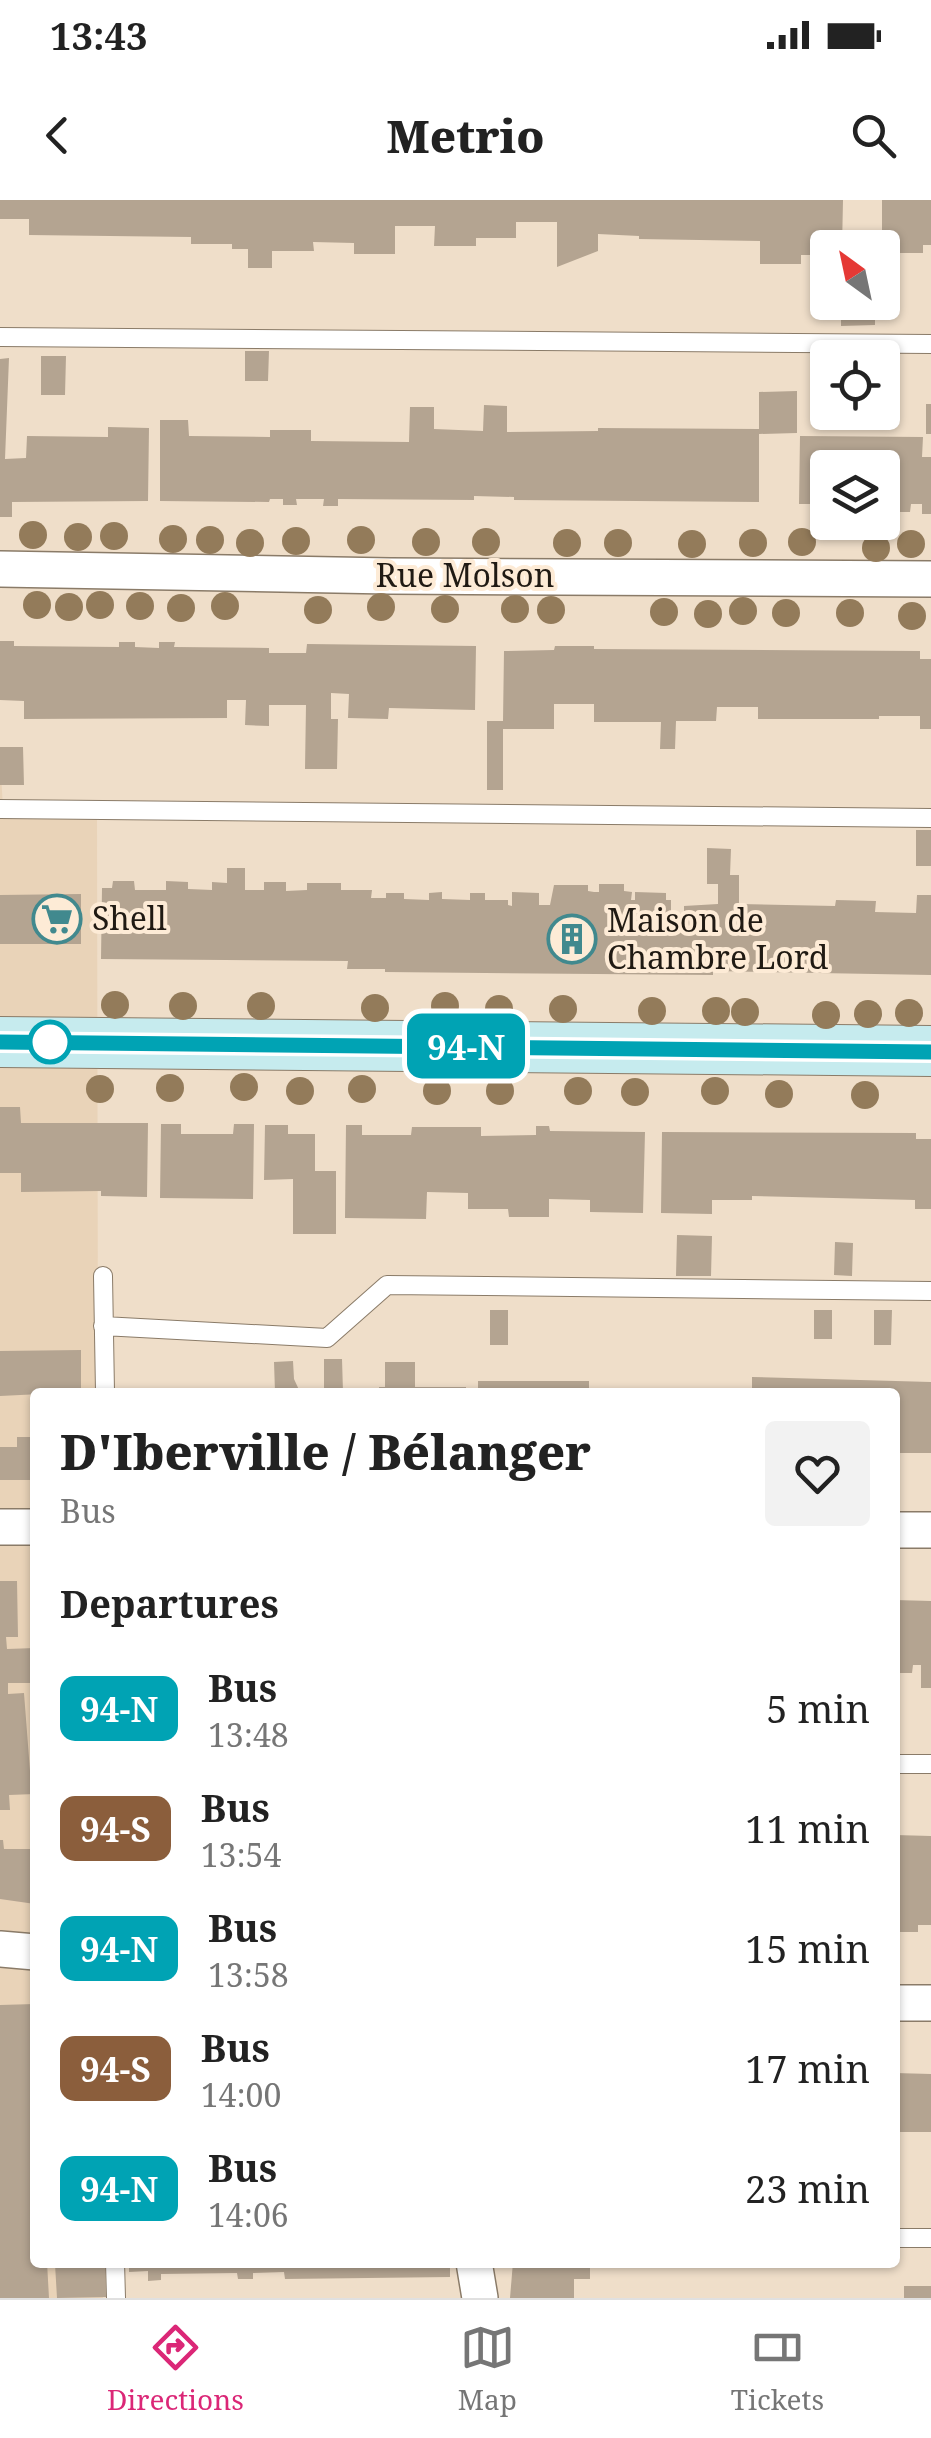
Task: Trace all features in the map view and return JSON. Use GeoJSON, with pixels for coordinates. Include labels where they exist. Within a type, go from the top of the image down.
{"type":"FeatureCollection","features":[{"type":"Feature","properties":{"kind":"main road"},"geometry":{"type":"LineString","coordinates":[[0,1042],[931,1052]]}},
{"type":"Feature","properties":{"kind":"street","name":"Rue Molson"},"geometry":{"type":"LineString","coordinates":[[0,569],[931,579]]}},
{"type":"Feature","properties":{"kind":"street"},"geometry":{"type":"LineString","coordinates":[[0,1527],[30,1527]]}},
{"type":"Feature","properties":{"kind":"street"},"geometry":{"type":"LineString","coordinates":[[900,1530],[931,1530]]}},
{"type":"Feature","properties":{"kind":"street"},"geometry":{"type":"LineString","coordinates":[[0,1949],[30,1952]]}},
{"type":"Feature","properties":{"kind":"street"},"geometry":{"type":"LineString","coordinates":[[900,2002],[931,2002]]}},
{"type":"Feature","properties":{"kind":"street"},"geometry":{"type":"LineString","coordinates":[[475,2268],[480,2298]]}},
{"type":"Feature","properties":{"kind":"lane"},"geometry":{"type":"LineString","coordinates":[[0,336],[931,344]]}},
{"type":"Feature","properties":{"kind":"lane"},"geometry":{"type":"LineString","coordinates":[[0,808],[931,818]]}},
{"type":"Feature","properties":{"kind":"lane"},"geometry":{"type":"LineString","coordinates":[[104,1276],[105,1388]]}},
{"type":"Feature","properties":{"kind":"lane"},"geometry":{"type":"LineString","coordinates":[[103,1326],[328,1338],[386,1285],[931,1291]]}},
{"type":"Feature","properties":{"kind":"lane"},"geometry":{"type":"LineString","coordinates":[[900,1764],[931,1764]]}},
{"type":"Feature","properties":{"kind":"lane"},"geometry":{"type":"LineString","coordinates":[[900,2238],[931,2238]]}},
{"type":"Feature","properties":{"kind":"lane"},"geometry":{"type":"LineString","coordinates":[[115,2268],[116,2298]]}},
{"type":"Feature","properties":{"kind":"shaded area"},"geometry":{"type":"Polygon","coordinates":[[[0,757],[3,808],[97,809],[98,1388],[30,1388],[30,2268],[102,2268],[103,2298],[0,2298],[0,757]]]}},
{"type":"Feature","properties":{"kind":"building"},"geometry":{"type":"Polygon","coordinates":[[[0,200],[843,200],[842,230],[810,230],[810,255],[801,255],[801,264],[760,264],[760,241],[639,239],[598,234],[598,251],[557,267],[557,222],[516,222],[516,238],[476,238],[476,246],[434,246],[435,226],[395,226],[395,254],[354,254],[354,243],[313,242],[314,251],[272,251],[272,268],[248,268],[248,249],[232,249],[232,244],[191,244],[191,237],[29,235],[29,219],[0,219],[0,200]]]}},
{"type":"Feature","properties":{"kind":"building"},"geometry":{"type":"Polygon","coordinates":[[[882,200],[931,200],[931,245],[923,245],[923,253],[900,253],[900,230],[882,230],[882,200]]]}},
{"type":"Feature","properties":{"kind":"building"},"geometry":{"type":"Polygon","coordinates":[[[841,320],[875,320],[875,325],[841,326],[841,320]]]}},
{"type":"Feature","properties":{"kind":"building"},"geometry":{"type":"Polygon","coordinates":[[[245,351],[269,351],[268,381],[245,381],[245,351]]]}},
{"type":"Feature","properties":{"kind":"building"},"geometry":{"type":"Polygon","coordinates":[[[41,356],[66,356],[65,395],[41,395],[41,356]]]}},
{"type":"Feature","properties":{"kind":"building"},"geometry":{"type":"Polygon","coordinates":[[[9,358],[5,459],[26,458],[27,436],[108,437],[108,427],[149,428],[148,501],[12,502],[12,517],[0,517],[0,359],[9,358]]]}},
{"type":"Feature","properties":{"kind":"building"},"geometry":{"type":"Polygon","coordinates":[[[797,391],[797,433],[759,434],[759,502],[514,500],[474,496],[474,500],[338,499],[338,506],[323,506],[324,499],[296,499],[297,505],[283,505],[283,499],[160,501],[160,420],[188,420],[189,436],[270,437],[270,430],[311,430],[311,441],[409,442],[410,407],[434,407],[434,429],[483,431],[484,405],[507,406],[507,432],[759,429],[759,392],[797,391]]]}},
{"type":"Feature","properties":{"kind":"building"},"geometry":{"type":"Polygon","coordinates":[[[926,404],[931,404],[931,434],[926,434],[926,404]]]}},
{"type":"Feature","properties":{"kind":"building"},"geometry":{"type":"Polygon","coordinates":[[[800,436],[923,437],[922,457],[931,457],[931,514],[922,514],[922,504],[911,504],[910,512],[900,512],[900,450],[810,450],[810,504],[799,504],[800,436]]]}},
{"type":"Feature","properties":{"kind":"building"},"geometry":{"type":"Polygon","coordinates":[[[0,641],[14,641],[14,646],[119,647],[119,642],[135,642],[135,647],[159,648],[159,642],[175,642],[174,647],[269,648],[269,653],[306,653],[307,644],[476,646],[475,710],[389,708],[388,719],[348,718],[349,694],[331,693],[331,719],[338,719],[337,769],[305,769],[306,705],[269,705],[269,726],[245,725],[246,700],[227,700],[227,718],[24,719],[24,701],[0,700],[0,641]]]}},
{"type":"Feature","properties":{"kind":"building"},"geometry":{"type":"Polygon","coordinates":[[[555,646],[920,651],[920,659],[931,659],[931,729],[920,729],[920,716],[758,719],[758,707],[717,707],[716,721],[676,721],[675,749],[660,749],[661,722],[594,722],[594,704],[554,704],[554,729],[503,729],[503,790],[487,790],[487,721],[503,721],[504,651],[554,650],[555,646]]]}},
{"type":"Feature","properties":{"kind":"building"},"geometry":{"type":"Polygon","coordinates":[[[0,747],[23,747],[24,785],[0,785],[0,747]]]}},
{"type":"Feature","properties":{"kind":"building"},"geometry":{"type":"Polygon","coordinates":[[[916,830],[931,830],[931,866],[916,866],[916,830]]]}},
{"type":"Feature","properties":{"kind":"building"},"geometry":{"type":"Polygon","coordinates":[[[707,848],[731,849],[730,875],[739,875],[739,904],[835,906],[836,900],[876,901],[875,912],[916,913],[917,895],[931,895],[931,975],[385,972],[347,969],[348,961],[101,959],[102,888],[112,888],[113,881],[134,881],[135,890],[166,890],[166,881],[188,882],[188,889],[212,890],[212,882],[227,883],[227,868],[245,868],[245,890],[264,890],[264,882],[286,882],[286,891],[307,890],[307,883],[341,883],[341,890],[372,890],[371,898],[404,893],[404,899],[429,900],[429,893],[442,892],[442,899],[470,900],[470,893],[485,893],[485,900],[508,900],[512,906],[512,892],[539,893],[539,905],[550,905],[554,885],[588,885],[588,891],[599,892],[599,884],[624,884],[624,891],[632,892],[631,900],[635,900],[635,892],[666,893],[666,900],[671,900],[671,913],[684,913],[684,906],[718,904],[718,884],[707,884],[707,848]]]}},
{"type":"Feature","properties":{"kind":"building","name":"Shell"},"geometry":{"type":"Polygon","coordinates":[[[81,894],[81,944],[0,944],[0,895],[81,894]]]}},
{"type":"Feature","properties":{"kind":"building"},"geometry":{"type":"Polygon","coordinates":[[[0,1107],[20,1107],[21,1123],[148,1123],[147,1197],[101,1196],[101,1191],[21,1192],[21,1173],[0,1173],[0,1107]]]}},
{"type":"Feature","properties":{"kind":"building"},"geometry":{"type":"Polygon","coordinates":[[[161,1124],[181,1124],[181,1134],[233,1134],[234,1124],[254,1124],[253,1199],[160,1198],[161,1124]]]}},
{"type":"Feature","properties":{"kind":"building"},"geometry":{"type":"Polygon","coordinates":[[[265,1125],[288,1125],[288,1134],[315,1134],[315,1171],[336,1171],[336,1234],[293,1234],[293,1179],[264,1180],[265,1125]]]}},
{"type":"Feature","properties":{"kind":"building"},"geometry":{"type":"Polygon","coordinates":[[[346,1125],[362,1125],[362,1135],[411,1135],[412,1127],[481,1127],[481,1136],[536,1135],[536,1126],[549,1126],[550,1131],[645,1132],[643,1213],[590,1212],[590,1200],[549,1199],[549,1217],[509,1217],[508,1209],[468,1209],[468,1193],[427,1192],[426,1219],[345,1218],[346,1125]]]}},
{"type":"Feature","properties":{"kind":"building"},"geometry":{"type":"Polygon","coordinates":[[[662,1132],[916,1133],[916,1139],[931,1139],[931,1209],[915,1209],[915,1200],[752,1196],[752,1200],[712,1200],[712,1214],[661,1213],[662,1132]]]}},
{"type":"Feature","properties":{"kind":"building"},"geometry":{"type":"Polygon","coordinates":[[[677,1235],[712,1236],[711,1276],[676,1276],[677,1235]]]}},
{"type":"Feature","properties":{"kind":"building"},"geometry":{"type":"Polygon","coordinates":[[[835,1242],[853,1243],[852,1276],[834,1275],[835,1242]]]}},
{"type":"Feature","properties":{"kind":"building"},"geometry":{"type":"Polygon","coordinates":[[[490,1310],[508,1310],[508,1345],[490,1345],[490,1310]]]}},
{"type":"Feature","properties":{"kind":"building"},"geometry":{"type":"Polygon","coordinates":[[[814,1310],[832,1310],[832,1339],[814,1339],[814,1310]]]}},
{"type":"Feature","properties":{"kind":"building"},"geometry":{"type":"Polygon","coordinates":[[[874,1310],[892,1310],[891,1345],[874,1345],[874,1310]]]}},
{"type":"Feature","properties":{"kind":"building"},"geometry":{"type":"Polygon","coordinates":[[[81,1350],[81,1388],[30,1388],[30,1395],[0,1396],[0,1351],[81,1350]]]}},
{"type":"Feature","properties":{"kind":"building"},"geometry":{"type":"Polygon","coordinates":[[[324,1359],[342,1359],[343,1388],[324,1388],[324,1359]]]}},
{"type":"Feature","properties":{"kind":"building"},"geometry":{"type":"Polygon","coordinates":[[[293,1361],[298,1388],[275,1388],[274,1362],[293,1361]]]}},
{"type":"Feature","properties":{"kind":"building"},"geometry":{"type":"Polygon","coordinates":[[[385,1362],[415,1362],[415,1387],[466,1388],[379,1388],[385,1387],[385,1362]]]}},
{"type":"Feature","properties":{"kind":"building"},"geometry":{"type":"Polygon","coordinates":[[[752,1377],[931,1382],[931,1453],[900,1453],[900,1388],[752,1388],[752,1377]]]}},
{"type":"Feature","properties":{"kind":"building"},"geometry":{"type":"Polygon","coordinates":[[[478,1381],[589,1381],[589,1388],[478,1388],[478,1381]]]}},
{"type":"Feature","properties":{"kind":"building"},"geometry":{"type":"Polygon","coordinates":[[[17,1437],[30,1437],[30,1480],[0,1480],[0,1447],[17,1447],[17,1437]]]}},
{"type":"Feature","properties":{"kind":"building"},"geometry":{"type":"Polygon","coordinates":[[[0,1581],[17,1581],[18,1637],[6,1637],[7,1649],[30,1648],[30,1683],[8,1683],[8,1694],[24,1693],[30,1794],[9,1795],[10,1810],[0,1810],[0,1581]]]}},
{"type":"Feature","properties":{"kind":"building"},"geometry":{"type":"Polygon","coordinates":[[[900,1600],[931,1601],[931,1688],[921,1688],[921,1665],[913,1665],[912,1673],[900,1673],[900,1600]]]}},
{"type":"Feature","properties":{"kind":"building"},"geometry":{"type":"Polygon","coordinates":[[[900,1835],[931,1836],[931,1925],[918,1925],[918,1932],[900,1932],[900,1835]]]}},
{"type":"Feature","properties":{"kind":"building"},"geometry":{"type":"Polygon","coordinates":[[[3,1840],[4,1849],[30,1849],[30,1903],[0,1899],[3,1840]]]}},
{"type":"Feature","properties":{"kind":"building"},"geometry":{"type":"Polygon","coordinates":[[[30,2004],[30,2268],[47,2268],[49,2298],[0,2298],[0,2005],[30,2004]]]}},
{"type":"Feature","properties":{"kind":"building"},"geometry":{"type":"Polygon","coordinates":[[[900,2073],[931,2074],[931,2132],[900,2132],[900,2073]]]}},
{"type":"Feature","properties":{"kind":"building"},"geometry":{"type":"Polygon","coordinates":[[[55,2268],[105,2268],[106,2297],[57,2298],[55,2268]]]}},
{"type":"Feature","properties":{"kind":"building"},"geometry":{"type":"Polygon","coordinates":[[[129,2268],[450,2268],[450,2277],[285,2279],[284,2272],[253,2273],[253,2279],[238,2279],[237,2273],[161,2274],[161,2280],[148,2281],[148,2271],[129,2272],[129,2268]]]}},
{"type":"Feature","properties":{"kind":"building"},"geometry":{"type":"Polygon","coordinates":[[[512,2268],[590,2268],[590,2279],[574,2279],[574,2298],[510,2298],[512,2268]]]}},
{"type":"Feature","properties":{"kind":"building"},"geometry":{"type":"Polygon","coordinates":[[[904,2286],[931,2286],[931,2298],[904,2298],[904,2286]]]}},
{"type":"Feature","properties":{"kind":"bus line","name":"94-N"},"geometry":{"type":"LineString","coordinates":[[0,1042],[931,1052]]}},
{"type":"Feature","properties":{"kind":"place","name":"Shell"},"geometry":{"type":"Point","coordinates":[57,919]}},
{"type":"Feature","properties":{"kind":"place","name":"Maison de Chambre Lord"},"geometry":{"type":"Point","coordinates":[572,939]}}]}
